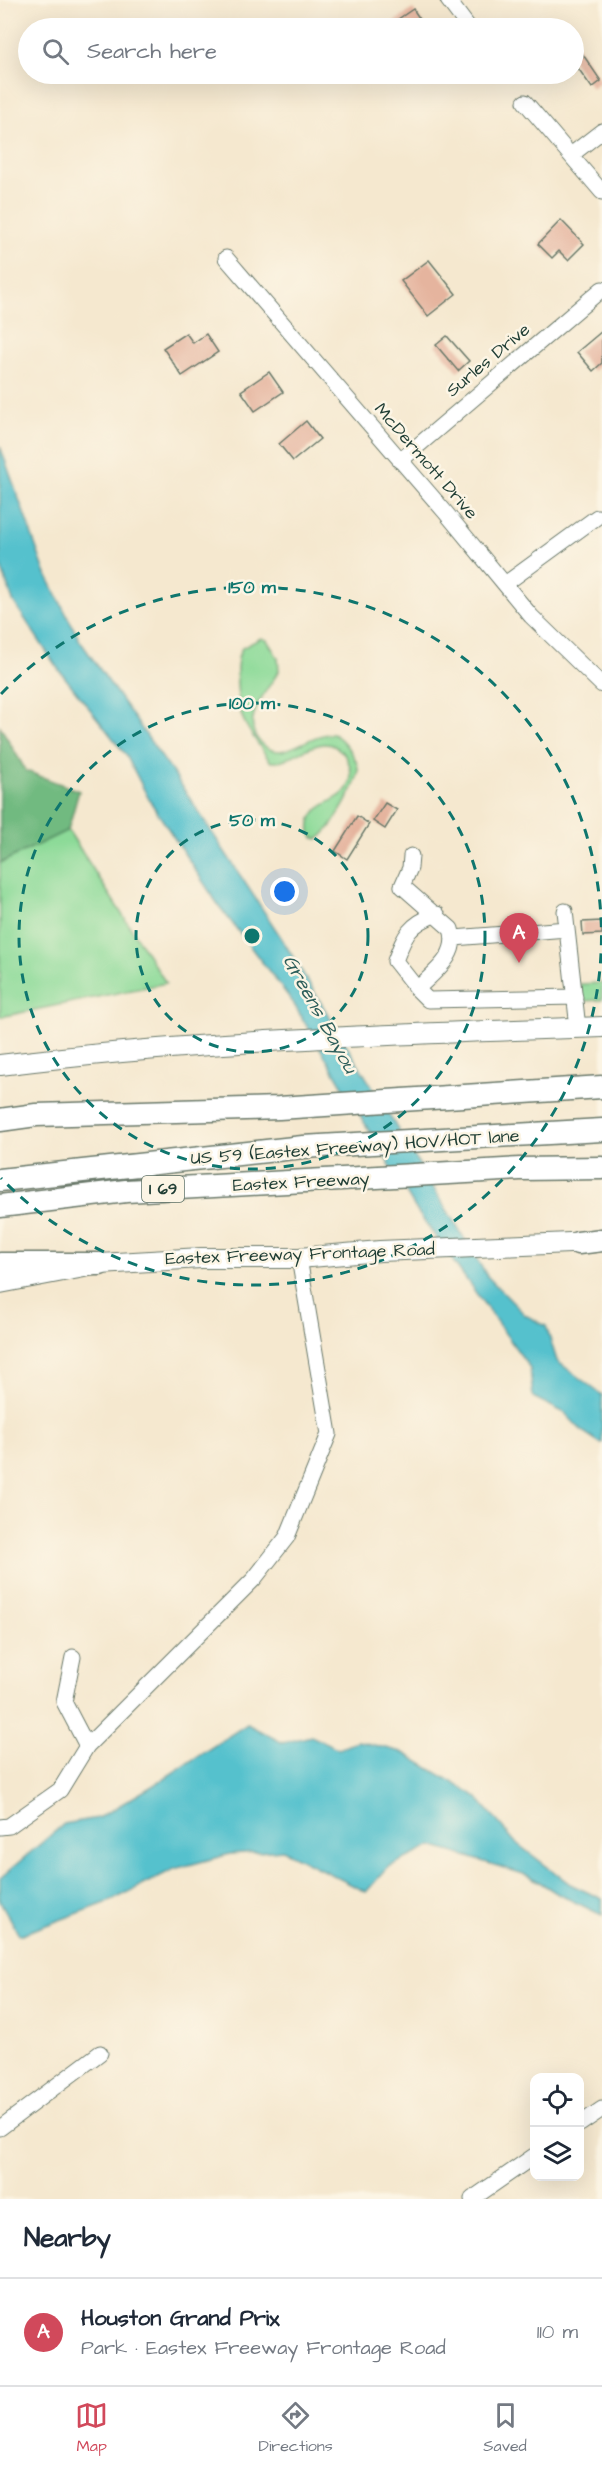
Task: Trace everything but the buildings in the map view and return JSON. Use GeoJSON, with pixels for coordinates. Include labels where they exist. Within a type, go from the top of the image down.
{"type":"FeatureCollection","features":[{"type":"Feature","properties":{"kind":"highway"},"geometry":{"type":"LineString","coordinates":[[0,1120],[36,1115],[279,1108],[602,1087]]}},
{"type":"Feature","properties":{"kind":"highway","name":"US 59 (Eastex Freeway) HOV/HOT lane"},"geometry":{"type":"LineString","coordinates":[[0,1180],[303,1147],[602,1130]]}},
{"type":"Feature","properties":{"kind":"highway","name":"Eastex Freeway"},"geometry":{"type":"LineString","coordinates":[[0,1206],[126,1191],[520,1169],[602,1167]]}},
{"type":"Feature","properties":{"kind":"highway"},"geometry":{"type":"LineString","coordinates":[[578,1243],[602,1241]]}},
{"type":"Feature","properties":{"kind":"highway"},"geometry":{"type":"LineString","coordinates":[[0,1264],[100,1264]]}},
{"type":"Feature","properties":{"kind":"main road"},"geometry":{"type":"LineString","coordinates":[[0,1065],[91,1053],[236,1042],[422,1032],[602,1027]]}},
{"type":"Feature","properties":{"kind":"main road","name":"Eastex Freeway Frontage Road"},"geometry":{"type":"LineString","coordinates":[[0,1283],[100,1264],[201,1258],[299,1258],[380,1251],[578,1243]]}},
{"type":"Feature","properties":{"kind":"street"},"geometry":{"type":"LineString","coordinates":[[448,0],[462,18]]}},
{"type":"Feature","properties":{"kind":"street"},"geometry":{"type":"LineString","coordinates":[[525,102],[602,192]]}},
{"type":"Feature","properties":{"kind":"street"},"geometry":{"type":"LineString","coordinates":[[571,155],[602,131]]}},
{"type":"Feature","properties":{"kind":"street","name":"McDermott Drive"},"geometry":{"type":"LineString","coordinates":[[226,258],[531,616],[602,685]]}},
{"type":"Feature","properties":{"kind":"street","name":"Surles Drive"},"geometry":{"type":"LineString","coordinates":[[400,460],[602,289]]}},
{"type":"Feature","properties":{"kind":"street"},"geometry":{"type":"LineString","coordinates":[[505,584],[597,517]]}},
{"type":"Feature","properties":{"kind":"street"},"geometry":{"type":"LineString","coordinates":[[411,856],[402,886],[436,914],[451,929],[454,938],[454,946],[447,958],[417,989]]}},
{"type":"Feature","properties":{"kind":"street"},"geometry":{"type":"LineString","coordinates":[[565,911],[578,1028]]}},
{"type":"Feature","properties":{"kind":"street"},"geometry":{"type":"LineString","coordinates":[[436,914],[411,927],[395,961],[428,1000],[575,997]]}},
{"type":"Feature","properties":{"kind":"street"},"geometry":{"type":"LineString","coordinates":[[454,938],[567,929]]}},
{"type":"Feature","properties":{"kind":"street"},"geometry":{"type":"LineString","coordinates":[[0,1827],[9,1826],[60,1790],[87,1746],[254,1579],[287,1537],[329,1434],[299,1258]]}},
{"type":"Feature","properties":{"kind":"street"},"geometry":{"type":"LineString","coordinates":[[74,1657],[64,1702],[87,1746]]}},
{"type":"Feature","properties":{"kind":"street"},"geometry":{"type":"LineString","coordinates":[[0,2128],[100,2053]]}},
{"type":"Feature","properties":{"kind":"street"},"geometry":{"type":"LineString","coordinates":[[584,2121],[602,2109]]}},
{"type":"Feature","properties":{"kind":"street"},"geometry":{"type":"LineString","coordinates":[[472,2199],[530,2159]]}},
{"type":"Feature","properties":{"kind":"green space"},"geometry":{"type":"Polygon","coordinates":[[[261,638],[267,640],[278,658],[279,671],[256,708],[253,727],[256,736],[266,747],[279,751],[327,734],[333,734],[346,745],[358,767],[357,777],[342,808],[329,828],[318,839],[310,833],[310,821],[314,813],[343,793],[349,785],[350,766],[343,753],[335,746],[317,745],[289,758],[271,762],[258,744],[246,726],[242,714],[237,673],[242,648],[261,638]]]}},
{"type":"Feature","properties":{"kind":"green space"},"geometry":{"type":"Polygon","coordinates":[[[0,726],[26,771],[79,791],[68,830],[0,863],[0,726]]]}},
{"type":"Feature","properties":{"kind":"green space"},"geometry":{"type":"Polygon","coordinates":[[[68,830],[166,983],[0,1017],[0,863],[68,830]]]}},
{"type":"Feature","properties":{"kind":"green space"},"geometry":{"type":"Polygon","coordinates":[[[602,983],[602,1000],[582,1001],[580,984],[602,983]]]}},
{"type":"Feature","properties":{"kind":"water","name":"Greens Bayou"},"geometry":{"type":"Polygon","coordinates":[[[0,446],[45,572],[80,641],[177,779],[282,939],[487,1276],[525,1315],[546,1326],[557,1361],[602,1395],[602,1444],[582,1431],[565,1413],[533,1397],[530,1368],[417,1211],[292,1001],[219,906],[150,801],[126,755],[56,666],[13,601],[0,564],[0,446]]]}},
{"type":"Feature","properties":{"kind":"water"},"geometry":{"type":"Polygon","coordinates":[[[247,1724],[283,1743],[311,1736],[339,1749],[358,1741],[402,1752],[477,1797],[515,1842],[570,1884],[602,1899],[602,1915],[558,1894],[530,1876],[432,1846],[388,1867],[366,1892],[283,1850],[230,1854],[174,1869],[111,1901],[19,1935],[0,1901],[0,1878],[64,1824],[98,1818],[154,1785],[247,1724]]]}},
{"type":"Feature","properties":{"kind":"place","name":"Houston Grand Prix"},"geometry":{"type":"Point","coordinates":[519,963]}}]}
